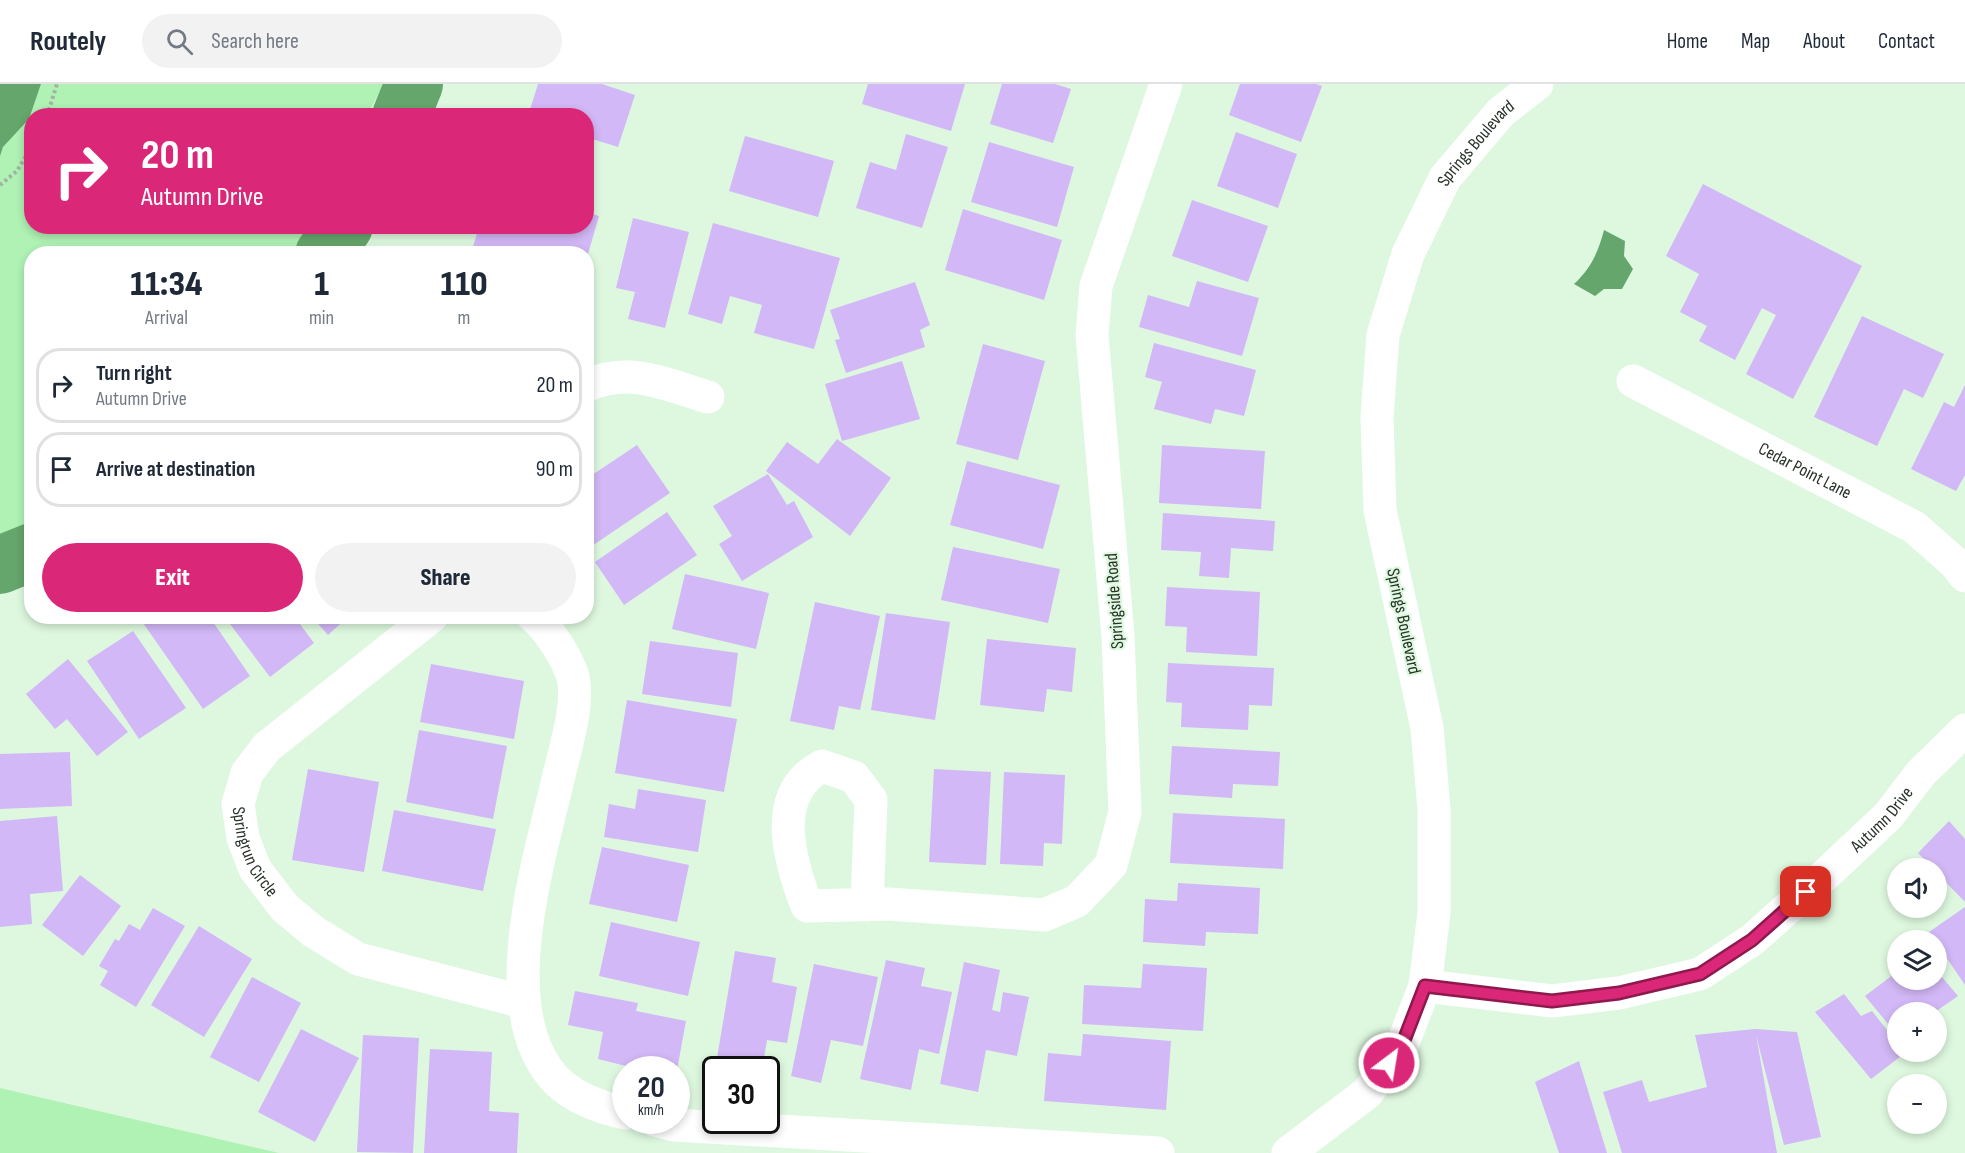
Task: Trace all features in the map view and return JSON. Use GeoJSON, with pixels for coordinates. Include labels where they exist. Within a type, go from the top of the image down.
{"type":"FeatureCollection","features":[{"type":"Feature","properties":{"kind":"street","name":"Springside Road"},"geometry":{"type":"LineString","coordinates":[[867,905],[1044,915],[1077,901],[1111,865],[1125,812],[1118,636],[1092,335],[1096,286],[1166,84]]}},
{"type":"Feature","properties":{"kind":"street","name":"Springs Boulevard"},"geometry":{"type":"LineString","coordinates":[[1288,1153],[1367,1093],[1401,1048],[1425,986],[1434,913],[1434,809],[1427,728],[1380,510],[1377,417],[1383,335],[1408,254],[1445,178],[1501,112],[1537,84]]}},
{"type":"Feature","properties":{"kind":"street"},"geometry":{"type":"LineString","coordinates":[[594,383],[616,375],[645,379],[708,397]]}},
{"type":"Feature","properties":{"kind":"street","name":"Cedar Point Lane"},"geometry":{"type":"LineString","coordinates":[[1633,381],[1914,527],[1955,563],[1965,576]]}},
{"type":"Feature","properties":{"kind":"street","name":"Springrun Circle"},"geometry":{"type":"LineString","coordinates":[[422,624],[267,747],[247,773],[238,804],[243,838],[255,869],[285,908],[314,932],[358,959],[524,1002]]}},
{"type":"Feature","properties":{"kind":"street"},"geometry":{"type":"LineString","coordinates":[[539,624],[561,653],[573,678],[572,719],[531,902],[522,958],[524,1002],[530,1038],[556,1080],[579,1097],[612,1108]]}},
{"type":"Feature","properties":{"kind":"street","name":"Autumn Drive"},"geometry":{"type":"LineString","coordinates":[[1425,986],[1552,1001],[1619,993],[1700,974],[1752,940],[1824,876],[1888,816],[1921,773],[1965,730]]}},
{"type":"Feature","properties":{"kind":"street"},"geometry":{"type":"LineString","coordinates":[[690,1126],[1158,1153]]}},
{"type":"Feature","properties":{"kind":"path"},"geometry":{"type":"LineString","coordinates":[[50,108],[57,84]]}},
{"type":"Feature","properties":{"kind":"path"},"geometry":{"type":"LineString","coordinates":[[0,185],[17,171],[24,159]]}},
{"type":"Feature","properties":{"kind":"shaded area"},"geometry":{"type":"Polygon","coordinates":[[[0,84],[41,84],[33,108],[24,108],[24,124],[3,147],[0,156],[0,84]]]}},
{"type":"Feature","properties":{"kind":"shaded area"},"geometry":{"type":"Polygon","coordinates":[[[41,84],[384,84],[371,108],[33,108],[41,84]]]}},
{"type":"Feature","properties":{"kind":"shaded area"},"geometry":{"type":"Polygon","coordinates":[[[24,124],[24,234],[305,234],[299,246],[24,246],[24,567],[0,594],[0,156],[3,147],[24,124]]]}},
{"type":"Feature","properties":{"kind":"shaded area"},"geometry":{"type":"Polygon","coordinates":[[[1604,230],[1625,241],[1624,256],[1633,269],[1622,289],[1604,289],[1595,296],[1574,284],[1593,260],[1604,230]]]}},
{"type":"Feature","properties":{"kind":"shaded area"},"geometry":{"type":"Polygon","coordinates":[[[0,1088],[279,1153],[0,1153],[0,1088]]]}},
{"type":"Feature","properties":{"kind":"building"},"geometry":{"type":"Polygon","coordinates":[[[538,84],[602,84],[635,95],[618,147],[594,140],[594,108],[530,108],[538,84]]]}},
{"type":"Feature","properties":{"kind":"building"},"geometry":{"type":"Polygon","coordinates":[[[868,84],[965,84],[951,131],[862,104],[868,84]]]}},
{"type":"Feature","properties":{"kind":"building"},"geometry":{"type":"Polygon","coordinates":[[[1002,84],[1055,84],[1071,89],[1053,143],[990,124],[1002,84]]]}},
{"type":"Feature","properties":{"kind":"building"},"geometry":{"type":"Polygon","coordinates":[[[1240,84],[1316,84],[1322,86],[1301,142],[1229,115],[1240,84]]]}},
{"type":"Feature","properties":{"kind":"building"},"geometry":{"type":"Polygon","coordinates":[[[1236,132],[1297,154],[1278,208],[1217,186],[1236,132]]]}},
{"type":"Feature","properties":{"kind":"building"},"geometry":{"type":"Polygon","coordinates":[[[906,134],[948,147],[922,228],[856,208],[870,162],[896,170],[906,134]]]}},
{"type":"Feature","properties":{"kind":"building"},"geometry":{"type":"Polygon","coordinates":[[[745,136],[834,161],[818,217],[729,191],[745,136]]]}},
{"type":"Feature","properties":{"kind":"building"},"geometry":{"type":"Polygon","coordinates":[[[989,142],[1074,167],[1057,227],[971,202],[989,142]]]}},
{"type":"Feature","properties":{"kind":"building"},"geometry":{"type":"Polygon","coordinates":[[[1703,184],[1862,266],[1793,399],[1746,374],[1776,315],[1762,308],[1735,360],[1699,341],[1707,326],[1680,312],[1699,274],[1666,256],[1703,184]]]}},
{"type":"Feature","properties":{"kind":"building"},"geometry":{"type":"Polygon","coordinates":[[[1192,200],[1268,226],[1248,282],[1172,256],[1192,200]]]}},
{"type":"Feature","properties":{"kind":"building"},"geometry":{"type":"Polygon","coordinates":[[[963,209],[1062,240],[1044,300],[945,270],[963,209]]]}},
{"type":"Feature","properties":{"kind":"building"},"geometry":{"type":"Polygon","coordinates":[[[594,214],[599,216],[594,233],[594,214]]]}},
{"type":"Feature","properties":{"kind":"building"},"geometry":{"type":"Polygon","coordinates":[[[633,218],[689,232],[665,328],[628,319],[635,292],[616,288],[633,218]]]}},
{"type":"Feature","properties":{"kind":"building"},"geometry":{"type":"Polygon","coordinates":[[[713,223],[840,258],[814,349],[754,333],[762,305],[730,296],[722,324],[688,314],[713,223]]]}},
{"type":"Feature","properties":{"kind":"building"},"geometry":{"type":"Polygon","coordinates":[[[477,234],[594,234],[590,246],[473,246],[477,234]]]}},
{"type":"Feature","properties":{"kind":"building"},"geometry":{"type":"Polygon","coordinates":[[[1197,281],[1259,298],[1242,356],[1139,327],[1148,295],[1189,307],[1197,281]]]}},
{"type":"Feature","properties":{"kind":"building"},"geometry":{"type":"Polygon","coordinates":[[[915,282],[930,325],[920,330],[925,347],[846,373],[835,340],[840,339],[830,310],[915,282]]]}},
{"type":"Feature","properties":{"kind":"building"},"geometry":{"type":"Polygon","coordinates":[[[1862,316],[1944,354],[1923,398],[1904,389],[1877,446],[1814,417],[1862,316]]]}},
{"type":"Feature","properties":{"kind":"building"},"geometry":{"type":"Polygon","coordinates":[[[1154,343],[1256,370],[1244,416],[1215,409],[1211,424],[1154,409],[1162,382],[1145,377],[1154,343]]]}},
{"type":"Feature","properties":{"kind":"building"},"geometry":{"type":"Polygon","coordinates":[[[983,344],[1045,361],[1018,460],[956,444],[983,344]]]}},
{"type":"Feature","properties":{"kind":"building"},"geometry":{"type":"Polygon","coordinates":[[[902,361],[920,419],[842,441],[825,384],[902,361]]]}},
{"type":"Feature","properties":{"kind":"building"},"geometry":{"type":"Polygon","coordinates":[[[1965,385],[1965,475],[1956,491],[1911,469],[1944,402],[1954,407],[1965,385]]]}},
{"type":"Feature","properties":{"kind":"building"},"geometry":{"type":"Polygon","coordinates":[[[837,439],[891,478],[850,536],[766,471],[787,442],[818,464],[837,439]]]}},
{"type":"Feature","properties":{"kind":"building"},"geometry":{"type":"Polygon","coordinates":[[[637,445],[670,493],[594,545],[594,474],[637,445]]]}},
{"type":"Feature","properties":{"kind":"building"},"geometry":{"type":"Polygon","coordinates":[[[1162,445],[1265,451],[1261,509],[1159,503],[1162,445]]]}},
{"type":"Feature","properties":{"kind":"building"},"geometry":{"type":"Polygon","coordinates":[[[967,461],[1060,485],[1043,549],[950,525],[967,461]]]}},
{"type":"Feature","properties":{"kind":"building"},"geometry":{"type":"Polygon","coordinates":[[[768,474],[787,505],[794,501],[813,537],[742,581],[719,544],[732,536],[713,506],[768,474]]]}},
{"type":"Feature","properties":{"kind":"building"},"geometry":{"type":"Polygon","coordinates":[[[667,512],[697,555],[624,605],[595,562],[667,512]]]}},
{"type":"Feature","properties":{"kind":"building"},"geometry":{"type":"Polygon","coordinates":[[[1163,513],[1275,521],[1273,551],[1231,548],[1229,578],[1199,576],[1201,552],[1161,550],[1163,513]]]}},
{"type":"Feature","properties":{"kind":"building"},"geometry":{"type":"Polygon","coordinates":[[[953,547],[1060,569],[1048,623],[941,600],[953,547]]]}},
{"type":"Feature","properties":{"kind":"building"},"geometry":{"type":"Polygon","coordinates":[[[685,574],[769,593],[756,649],[672,629],[685,574]]]}},
{"type":"Feature","properties":{"kind":"building"},"geometry":{"type":"Polygon","coordinates":[[[1167,587],[1260,592],[1257,656],[1186,652],[1187,627],[1165,626],[1167,587]]]}},
{"type":"Feature","properties":{"kind":"building"},"geometry":{"type":"Polygon","coordinates":[[[815,602],[880,616],[860,710],[839,706],[834,730],[790,721],[815,602]]]}},
{"type":"Feature","properties":{"kind":"building"},"geometry":{"type":"Polygon","coordinates":[[[886,613],[950,622],[935,720],[871,710],[886,613]]]}},
{"type":"Feature","properties":{"kind":"building"},"geometry":{"type":"Polygon","coordinates":[[[144,624],[214,624],[250,676],[203,709],[144,624]]]}},
{"type":"Feature","properties":{"kind":"building"},"geometry":{"type":"Polygon","coordinates":[[[230,624],[300,624],[314,643],[270,677],[230,624]]]}},
{"type":"Feature","properties":{"kind":"building"},"geometry":{"type":"Polygon","coordinates":[[[318,624],[340,624],[328,635],[318,624]]]}},
{"type":"Feature","properties":{"kind":"building"},"geometry":{"type":"Polygon","coordinates":[[[133,631],[186,708],[139,739],[87,661],[133,631]]]}},
{"type":"Feature","properties":{"kind":"building"},"geometry":{"type":"Polygon","coordinates":[[[987,639],[1076,648],[1072,692],[1047,689],[1044,712],[980,705],[987,639]]]}},
{"type":"Feature","properties":{"kind":"building"},"geometry":{"type":"Polygon","coordinates":[[[650,641],[738,653],[731,707],[642,694],[650,641]]]}},
{"type":"Feature","properties":{"kind":"building"},"geometry":{"type":"Polygon","coordinates":[[[68,659],[128,732],[97,756],[67,719],[55,729],[26,694],[68,659]]]}},
{"type":"Feature","properties":{"kind":"building"},"geometry":{"type":"Polygon","coordinates":[[[1168,663],[1274,668],[1272,706],[1249,705],[1248,730],[1181,727],[1182,703],[1166,702],[1168,663]]]}},
{"type":"Feature","properties":{"kind":"building"},"geometry":{"type":"Polygon","coordinates":[[[431,664],[524,681],[514,739],[420,722],[431,664]]]}},
{"type":"Feature","properties":{"kind":"building"},"geometry":{"type":"Polygon","coordinates":[[[627,700],[737,719],[724,792],[615,773],[627,700]]]}},
{"type":"Feature","properties":{"kind":"building"},"geometry":{"type":"Polygon","coordinates":[[[419,730],[507,746],[493,819],[406,802],[419,730]]]}},
{"type":"Feature","properties":{"kind":"building"},"geometry":{"type":"Polygon","coordinates":[[[1172,746],[1280,752],[1278,786],[1233,784],[1232,798],[1169,794],[1172,746]]]}},
{"type":"Feature","properties":{"kind":"building"},"geometry":{"type":"Polygon","coordinates":[[[70,752],[72,806],[0,809],[0,754],[70,752]]]}},
{"type":"Feature","properties":{"kind":"building"},"geometry":{"type":"Polygon","coordinates":[[[308,769],[379,782],[364,872],[292,860],[308,769]]]}},
{"type":"Feature","properties":{"kind":"building"},"geometry":{"type":"Polygon","coordinates":[[[934,769],[991,772],[986,865],[929,862],[934,769]]]}},
{"type":"Feature","properties":{"kind":"building"},"geometry":{"type":"Polygon","coordinates":[[[1004,772],[1065,775],[1062,844],[1044,843],[1043,866],[1000,864],[1004,772]]]}},
{"type":"Feature","properties":{"kind":"building"},"geometry":{"type":"Polygon","coordinates":[[[638,789],[706,800],[698,852],[604,837],[609,804],[635,809],[638,789]]]}},
{"type":"Feature","properties":{"kind":"building"},"geometry":{"type":"Polygon","coordinates":[[[394,810],[496,829],[483,891],[382,871],[394,810]]]}},
{"type":"Feature","properties":{"kind":"building"},"geometry":{"type":"Polygon","coordinates":[[[1173,813],[1285,819],[1283,869],[1170,863],[1173,813]]]}},
{"type":"Feature","properties":{"kind":"building"},"geometry":{"type":"Polygon","coordinates":[[[57,816],[63,891],[30,894],[32,924],[0,927],[0,821],[57,816]]]}},
{"type":"Feature","properties":{"kind":"building"},"geometry":{"type":"Polygon","coordinates":[[[1949,821],[1965,839],[1965,902],[1947,883],[1947,858],[1923,858],[1918,853],[1949,821]]]}},
{"type":"Feature","properties":{"kind":"building"},"geometry":{"type":"Polygon","coordinates":[[[602,847],[689,865],[677,922],[589,904],[602,847]]]}},
{"type":"Feature","properties":{"kind":"building"},"geometry":{"type":"Polygon","coordinates":[[[80,875],[121,906],[83,956],[42,925],[80,875]]]}},
{"type":"Feature","properties":{"kind":"building"},"geometry":{"type":"Polygon","coordinates":[[[1178,883],[1260,888],[1258,934],[1206,932],[1205,946],[1143,942],[1145,899],[1177,901],[1178,883]]]}},
{"type":"Feature","properties":{"kind":"building"},"geometry":{"type":"Polygon","coordinates":[[[1965,907],[1965,985],[1947,958],[1947,930],[1932,930],[1965,907]]]}},
{"type":"Feature","properties":{"kind":"building"},"geometry":{"type":"Polygon","coordinates":[[[153,908],[185,926],[136,1007],[100,985],[108,971],[99,966],[115,939],[119,941],[129,924],[140,930],[153,908]]]}},
{"type":"Feature","properties":{"kind":"building"},"geometry":{"type":"Polygon","coordinates":[[[611,922],[700,942],[688,996],[599,976],[611,922]]]}},
{"type":"Feature","properties":{"kind":"building"},"geometry":{"type":"Polygon","coordinates":[[[199,926],[252,959],[204,1037],[151,1005],[199,926]]]}},
{"type":"Feature","properties":{"kind":"building"},"geometry":{"type":"Polygon","coordinates":[[[735,951],[776,958],[772,982],[797,987],[787,1043],[767,1040],[764,1056],[717,1056],[735,951]]]}},
{"type":"Feature","properties":{"kind":"building"},"geometry":{"type":"Polygon","coordinates":[[[886,960],[925,968],[921,986],[952,992],[939,1054],[919,1049],[911,1090],[860,1079],[886,960]]]}},
{"type":"Feature","properties":{"kind":"building"},"geometry":{"type":"Polygon","coordinates":[[[964,962],[1000,970],[992,1010],[1000,1012],[1003,992],[1029,997],[1017,1056],[986,1050],[978,1092],[940,1084],[964,962]]]}},
{"type":"Feature","properties":{"kind":"building"},"geometry":{"type":"Polygon","coordinates":[[[814,964],[878,977],[863,1046],[831,1040],[821,1083],[791,1076],[814,964]]]}},
{"type":"Feature","properties":{"kind":"building"},"geometry":{"type":"Polygon","coordinates":[[[1143,964],[1207,968],[1203,1031],[1082,1024],[1084,985],[1141,988],[1143,964]]]}},
{"type":"Feature","properties":{"kind":"building"},"geometry":{"type":"Polygon","coordinates":[[[252,977],[301,1003],[259,1082],[210,1057],[252,977]]]}},
{"type":"Feature","properties":{"kind":"building"},"geometry":{"type":"Polygon","coordinates":[[[1887,979],[1887,990],[1947,990],[1947,983],[1958,996],[1947,1004],[1887,1002],[1887,1023],[1865,996],[1887,979]]]}},
{"type":"Feature","properties":{"kind":"building"},"geometry":{"type":"Polygon","coordinates":[[[575,991],[638,1003],[636,1011],[686,1021],[680,1056],[612,1056],[612,1062],[598,1059],[603,1032],[568,1025],[575,991]]]}},
{"type":"Feature","properties":{"kind":"building"},"geometry":{"type":"Polygon","coordinates":[[[1844,994],[1861,1016],[1872,1011],[1887,1030],[1887,1062],[1893,1062],[1871,1079],[1815,1012],[1844,994]]]}},
{"type":"Feature","properties":{"kind":"building"},"geometry":{"type":"Polygon","coordinates":[[[301,1029],[359,1058],[315,1142],[258,1112],[301,1029]]]}},
{"type":"Feature","properties":{"kind":"building"},"geometry":{"type":"Polygon","coordinates":[[[1755,1029],[1797,1032],[1821,1137],[1784,1145],[1756,1035],[1777,1153],[1622,1153],[1603,1092],[1642,1080],[1649,1102],[1707,1087],[1695,1035],[1755,1029]]]}},
{"type":"Feature","properties":{"kind":"building"},"geometry":{"type":"Polygon","coordinates":[[[1083,1034],[1171,1041],[1166,1110],[1044,1101],[1048,1053],[1081,1056],[1083,1034]]]}},
{"type":"Feature","properties":{"kind":"building"},"geometry":{"type":"Polygon","coordinates":[[[363,1035],[419,1038],[413,1153],[357,1152],[363,1035]]]}},
{"type":"Feature","properties":{"kind":"building"},"geometry":{"type":"Polygon","coordinates":[[[430,1049],[492,1052],[489,1111],[519,1113],[517,1153],[424,1153],[430,1049]]]}},
{"type":"Feature","properties":{"kind":"building"},"geometry":{"type":"Polygon","coordinates":[[[1579,1061],[1607,1153],[1559,1153],[1535,1082],[1579,1061]]]}},
{"type":"Feature","properties":{"kind":"waterway"},"geometry":{"type":"LineString","coordinates":[[404,108],[414,84]]}},
{"type":"Feature","properties":{"kind":"waterway"},"geometry":{"type":"LineString","coordinates":[[330,246],[338,234]]}},
{"type":"Feature","properties":{"kind":"waterway"},"geometry":{"type":"LineString","coordinates":[[0,565],[24,555]]}},
{"type":"Feature","properties":{"kind":"route"},"geometry":{"type":"LineString","coordinates":[[1389,1063],[1401,1048],[1425,986],[1552,1001],[1619,993],[1700,974],[1752,940],[1806,892]]}}]}
